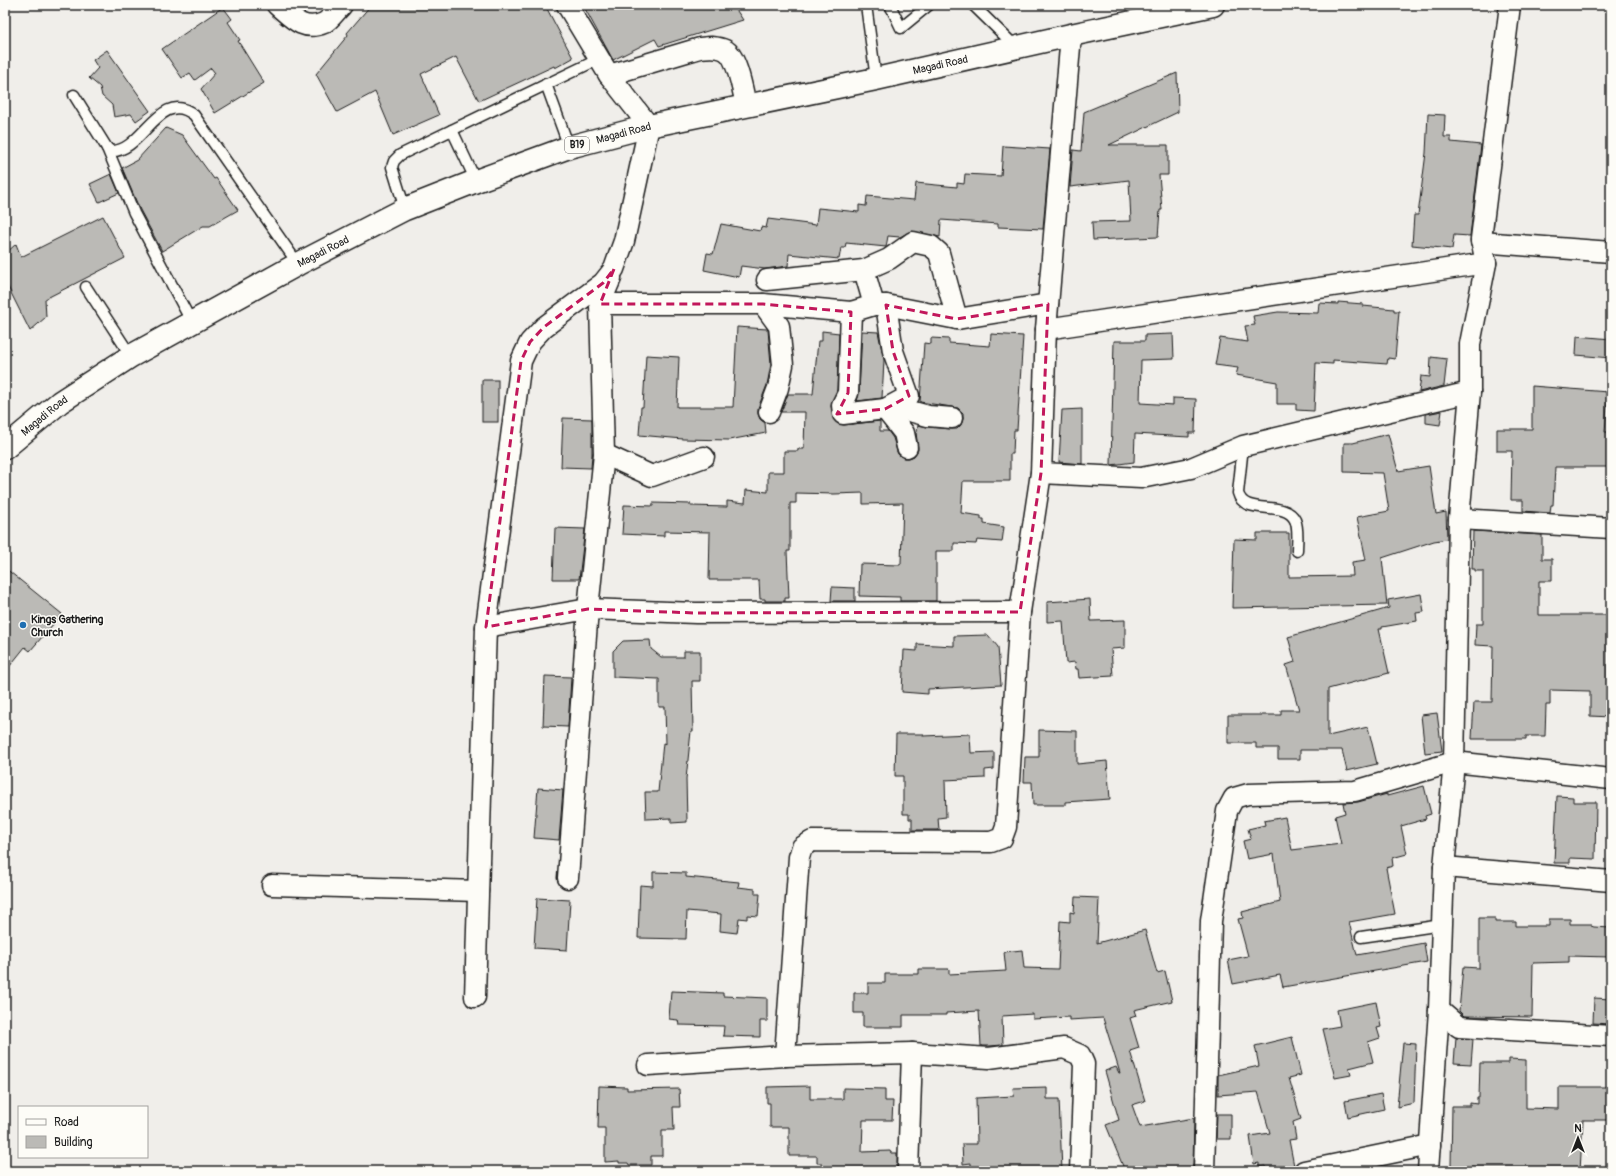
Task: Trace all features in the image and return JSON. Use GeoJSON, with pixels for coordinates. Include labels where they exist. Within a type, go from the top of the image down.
{"type":"FeatureCollection","features":[{"type":"Feature","properties":{"kind":"highway","name":"Magadi Road"},"geometry":{"type":"LineString","coordinates":[[5,448],[60,402],[131,356],[298,264],[405,209],[476,181],[569,147],[649,126],[876,79],[1211,5]]}},
{"type":"Feature","properties":{"kind":"street"},"geometry":{"type":"LineString","coordinates":[[277,5],[293,20],[306,27],[325,22],[342,5]]}},
{"type":"Feature","properties":{"kind":"street"},"geometry":{"type":"LineString","coordinates":[[567,5],[604,67],[649,126],[624,241],[600,304],[604,454],[588,609],[568,878]]}},
{"type":"Feature","properties":{"kind":"street"},"geometry":{"type":"LineString","coordinates":[[1428,1171],[1439,1010],[1444,867],[1454,762],[1459,519],[1470,392],[1470,344],[1486,262],[1482,242],[1510,5]]}},
{"type":"Feature","properties":{"kind":"street"},"geometry":{"type":"LineString","coordinates":[[784,1056],[799,857],[802,847],[812,841],[991,842],[1002,838],[1006,827],[1020,612],[1040,473],[1046,329],[1071,35]]}},
{"type":"Feature","properties":{"kind":"street"},"geometry":{"type":"LineString","coordinates":[[604,67],[700,48],[715,47],[726,50],[734,61],[746,105]]}},
{"type":"Feature","properties":{"kind":"street"},"geometry":{"type":"LineString","coordinates":[[767,280],[864,270],[889,259],[912,242],[931,246],[939,253],[957,319]]}},
{"type":"Feature","properties":{"kind":"street"},"geometry":{"type":"LineString","coordinates":[[1482,242],[1611,252]]}},
{"type":"Feature","properties":{"kind":"street"},"geometry":{"type":"LineString","coordinates":[[1046,329],[1486,262]]}},
{"type":"Feature","properties":{"kind":"street"},"geometry":{"type":"LineString","coordinates":[[475,997],[486,627],[521,361],[530,342],[544,327],[603,283],[614,269]]}},
{"type":"Feature","properties":{"kind":"street"},"geometry":{"type":"LineString","coordinates":[[864,270],[880,305],[893,351],[909,396],[885,410]]}},
{"type":"Feature","properties":{"kind":"street"},"geometry":{"type":"LineString","coordinates":[[600,304],[763,304],[851,312],[880,305],[957,319],[1048,304]]}},
{"type":"Feature","properties":{"kind":"street"},"geometry":{"type":"LineString","coordinates":[[763,304],[779,326],[783,365],[778,388],[769,412]]}},
{"type":"Feature","properties":{"kind":"street"},"geometry":{"type":"LineString","coordinates":[[851,312],[848,393],[842,405],[842,414],[885,410],[906,410],[928,416],[952,418]]}},
{"type":"Feature","properties":{"kind":"street"},"geometry":{"type":"LineString","coordinates":[[1040,473],[1141,478],[1191,468],[1243,446],[1470,392]]}},
{"type":"Feature","properties":{"kind":"street"},"geometry":{"type":"LineString","coordinates":[[885,410],[904,433],[907,447]]}},
{"type":"Feature","properties":{"kind":"street"},"geometry":{"type":"LineString","coordinates":[[604,454],[652,476],[704,456]]}},
{"type":"Feature","properties":{"kind":"street"},"geometry":{"type":"LineString","coordinates":[[1459,519],[1611,528]]}},
{"type":"Feature","properties":{"kind":"street"},"geometry":{"type":"LineString","coordinates":[[486,627],[588,609],[696,613],[1020,612]]}},
{"type":"Feature","properties":{"kind":"street"},"geometry":{"type":"LineString","coordinates":[[1204,1171],[1211,921],[1227,811],[1234,798],[1248,794],[1355,791],[1454,762],[1611,779]]}},
{"type":"Feature","properties":{"kind":"street"},"geometry":{"type":"LineString","coordinates":[[1444,867],[1611,881]]}},
{"type":"Feature","properties":{"kind":"street"},"geometry":{"type":"LineString","coordinates":[[272,885],[478,891]]}},
{"type":"Feature","properties":{"kind":"street"},"geometry":{"type":"LineString","coordinates":[[1439,1010],[1458,1027],[1611,1036]]}},
{"type":"Feature","properties":{"kind":"street"},"geometry":{"type":"LineString","coordinates":[[648,1065],[784,1056],[912,1052],[989,1058],[1064,1048],[1080,1055],[1084,1064],[1080,1171]]}},
{"type":"Feature","properties":{"kind":"street"},"geometry":{"type":"LineString","coordinates":[[908,1171],[912,1052]]}},
{"type":"Feature","properties":{"kind":"street"},"geometry":{"type":"LineString","coordinates":[[1304,1171],[1430,1145]]}},
{"type":"Feature","properties":{"kind":"lane"},"geometry":{"type":"LineString","coordinates":[[866,5],[876,79]]}},
{"type":"Feature","properties":{"kind":"lane"},"geometry":{"type":"LineString","coordinates":[[890,5],[901,28],[929,5]]}},
{"type":"Feature","properties":{"kind":"lane"},"geometry":{"type":"LineString","coordinates":[[973,5],[1016,47]]}},
{"type":"Feature","properties":{"kind":"lane"},"geometry":{"type":"LineString","coordinates":[[405,209],[392,167],[394,161],[400,155],[546,84],[604,67]]}},
{"type":"Feature","properties":{"kind":"lane"},"geometry":{"type":"LineString","coordinates":[[546,84],[569,147]]}},
{"type":"Feature","properties":{"kind":"lane"},"geometry":{"type":"LineString","coordinates":[[74,95],[107,148],[134,213],[192,323]]}},
{"type":"Feature","properties":{"kind":"lane"},"geometry":{"type":"LineString","coordinates":[[107,148],[111,151],[124,149],[168,109],[182,108],[189,111],[194,115],[298,264]]}},
{"type":"Feature","properties":{"kind":"lane"},"geometry":{"type":"LineString","coordinates":[[452,130],[476,181]]}},
{"type":"Feature","properties":{"kind":"lane"},"geometry":{"type":"LineString","coordinates":[[86,287],[131,356]]}},
{"type":"Feature","properties":{"kind":"lane"},"geometry":{"type":"LineString","coordinates":[[1243,446],[1238,493],[1239,499],[1244,504],[1282,511],[1290,514],[1296,524],[1297,551]]}},
{"type":"Feature","properties":{"kind":"lane"},"geometry":{"type":"LineString","coordinates":[[1361,937],[1442,925]]}},
{"type":"Feature","properties":{"kind":"highlighted area"},"geometry":{"type":"Polygon","coordinates":[[[614,269],[600,304],[763,304],[851,312],[848,393],[837,414],[885,409],[909,396],[893,351],[886,305],[957,319],[1048,304],[1041,473],[1020,612],[696,613],[588,609],[486,627],[521,361],[530,342],[544,327],[603,283],[614,269]]]}},
{"type":"Feature","properties":{"kind":"building"},"geometry":{"type":"Polygon","coordinates":[[[371,5],[545,5],[573,58],[555,68],[554,66],[479,101],[456,57],[421,74],[439,115],[393,135],[375,92],[337,112],[316,74],[348,35],[347,33],[371,5]]]}},
{"type":"Feature","properties":{"kind":"building"},"geometry":{"type":"Polygon","coordinates":[[[583,5],[733,5],[743,20],[659,46],[655,39],[613,60],[583,5]]]}},
{"type":"Feature","properties":{"kind":"building"},"geometry":{"type":"Polygon","coordinates":[[[223,7],[232,19],[228,22],[240,40],[238,41],[264,83],[215,113],[201,89],[215,73],[211,68],[195,80],[190,73],[182,78],[162,49],[223,7]]]}},
{"type":"Feature","properties":{"kind":"building"},"geometry":{"type":"Polygon","coordinates":[[[107,50],[150,111],[136,121],[131,114],[114,117],[112,105],[102,96],[100,87],[89,78],[98,68],[93,60],[107,50]]]}},
{"type":"Feature","properties":{"kind":"building"},"geometry":{"type":"Polygon","coordinates":[[[1177,73],[1178,112],[1109,145],[1168,145],[1168,175],[1159,175],[1162,210],[1160,210],[1158,237],[1093,240],[1092,222],[1131,221],[1129,180],[1070,187],[1073,150],[1081,151],[1084,112],[1177,73]]]}},
{"type":"Feature","properties":{"kind":"building"},"geometry":{"type":"Polygon","coordinates":[[[1428,114],[1445,115],[1444,137],[1451,137],[1451,142],[1481,145],[1470,236],[1454,235],[1452,249],[1412,245],[1414,215],[1418,215],[1426,153],[1428,114]]]}},
{"type":"Feature","properties":{"kind":"building"},"geometry":{"type":"Polygon","coordinates":[[[166,128],[182,135],[214,179],[216,178],[238,210],[210,226],[203,226],[162,251],[140,210],[122,168],[137,160],[166,128]]]}},
{"type":"Feature","properties":{"kind":"building"},"geometry":{"type":"Polygon","coordinates":[[[1003,146],[1050,149],[1043,229],[998,227],[998,224],[941,220],[940,237],[911,231],[900,237],[888,236],[886,247],[846,243],[845,248],[841,248],[839,259],[789,254],[788,266],[765,269],[741,266],[739,277],[704,270],[707,253],[713,254],[721,224],[760,231],[761,227],[766,228],[768,219],[816,225],[818,208],[859,212],[859,205],[866,206],[867,196],[914,200],[916,183],[957,187],[957,183],[964,184],[965,174],[1001,176],[1003,146]]]}},
{"type":"Feature","properties":{"kind":"building"},"geometry":{"type":"Polygon","coordinates":[[[111,174],[119,193],[99,202],[90,184],[111,174]]]}},
{"type":"Feature","properties":{"kind":"building"},"geometry":{"type":"Polygon","coordinates":[[[103,216],[125,258],[45,299],[46,317],[30,331],[5,281],[5,254],[16,244],[21,257],[103,216]]]}},
{"type":"Feature","properties":{"kind":"building"},"geometry":{"type":"Polygon","coordinates":[[[1338,302],[1363,304],[1363,306],[1394,309],[1394,311],[1399,311],[1395,359],[1388,358],[1387,364],[1333,360],[1333,364],[1316,363],[1314,411],[1296,410],[1296,404],[1277,404],[1277,382],[1236,375],[1238,368],[1215,365],[1220,338],[1248,342],[1245,326],[1255,325],[1253,316],[1278,312],[1318,313],[1319,303],[1338,304],[1338,302]]]}},
{"type":"Feature","properties":{"kind":"building"},"geometry":{"type":"Polygon","coordinates":[[[737,327],[768,330],[771,364],[767,385],[758,408],[760,419],[765,423],[766,433],[729,440],[683,439],[639,435],[641,407],[643,407],[646,355],[679,357],[677,407],[733,407],[737,327]]]}},
{"type":"Feature","properties":{"kind":"building"},"geometry":{"type":"Polygon","coordinates":[[[822,331],[839,333],[837,390],[831,406],[834,420],[838,424],[844,425],[880,421],[880,431],[888,431],[893,438],[898,454],[903,458],[914,456],[918,450],[916,432],[918,425],[957,429],[961,425],[963,419],[963,413],[958,408],[920,402],[924,343],[931,344],[931,338],[949,339],[949,343],[990,346],[991,334],[1023,336],[1017,430],[1014,430],[1013,454],[1010,454],[1010,481],[963,481],[961,513],[981,516],[981,519],[984,519],[984,524],[1004,527],[1002,542],[977,540],[976,544],[954,543],[954,551],[936,551],[936,601],[900,601],[900,597],[859,596],[860,564],[900,565],[901,563],[903,503],[863,504],[863,493],[796,493],[796,503],[790,503],[790,551],[787,551],[789,598],[785,598],[785,601],[765,601],[765,599],[760,599],[759,580],[709,580],[710,532],[664,531],[664,536],[622,534],[624,505],[653,506],[653,503],[727,507],[727,501],[745,503],[746,490],[768,492],[768,472],[784,472],[784,451],[798,451],[798,449],[804,449],[805,412],[781,412],[788,394],[813,394],[818,341],[822,341],[822,331]]]}},
{"type":"Feature","properties":{"kind":"building"},"geometry":{"type":"Polygon","coordinates":[[[862,331],[878,332],[884,360],[882,398],[857,401],[859,393],[862,331]]]}},
{"type":"Feature","properties":{"kind":"building"},"geometry":{"type":"Polygon","coordinates":[[[1173,334],[1174,359],[1141,360],[1140,403],[1173,405],[1173,398],[1196,399],[1195,433],[1189,433],[1189,437],[1135,434],[1134,462],[1111,465],[1114,341],[1145,341],[1145,335],[1173,334]]]}},
{"type":"Feature","properties":{"kind":"building"},"geometry":{"type":"Polygon","coordinates":[[[1577,336],[1611,339],[1611,358],[1576,355],[1577,336]]]}},
{"type":"Feature","properties":{"kind":"building"},"geometry":{"type":"Polygon","coordinates":[[[1431,357],[1447,359],[1444,386],[1419,392],[1421,376],[1430,377],[1431,357]]]}},
{"type":"Feature","properties":{"kind":"building"},"geometry":{"type":"Polygon","coordinates":[[[482,380],[498,380],[498,422],[482,422],[482,380]]]}},
{"type":"Feature","properties":{"kind":"building"},"geometry":{"type":"Polygon","coordinates":[[[1532,386],[1608,392],[1605,432],[1611,432],[1611,467],[1555,467],[1553,505],[1551,505],[1550,513],[1523,511],[1523,500],[1511,500],[1512,451],[1497,451],[1497,429],[1532,429],[1532,386]]]}},
{"type":"Feature","properties":{"kind":"building"},"geometry":{"type":"Polygon","coordinates":[[[1082,409],[1082,464],[1059,462],[1062,410],[1082,409]]]}},
{"type":"Feature","properties":{"kind":"building"},"geometry":{"type":"Polygon","coordinates":[[[1442,411],[1440,425],[1426,423],[1426,414],[1442,411]]]}},
{"type":"Feature","properties":{"kind":"building"},"geometry":{"type":"Polygon","coordinates":[[[563,418],[592,419],[591,468],[561,467],[563,418]]]}},
{"type":"Feature","properties":{"kind":"building"},"geometry":{"type":"Polygon","coordinates":[[[1388,434],[1398,471],[1429,466],[1436,514],[1446,512],[1447,539],[1434,541],[1382,558],[1387,605],[1232,608],[1234,539],[1257,540],[1257,533],[1289,533],[1289,577],[1353,576],[1352,562],[1366,560],[1357,517],[1389,511],[1383,473],[1344,472],[1344,443],[1353,443],[1388,434]]]}},
{"type":"Feature","properties":{"kind":"building"},"geometry":{"type":"Polygon","coordinates":[[[555,528],[585,529],[579,579],[553,579],[555,528]]]}},
{"type":"Feature","properties":{"kind":"building"},"geometry":{"type":"Polygon","coordinates":[[[1473,531],[1542,535],[1542,559],[1552,559],[1552,581],[1539,581],[1539,615],[1611,615],[1611,717],[1590,716],[1590,691],[1550,690],[1550,705],[1546,705],[1545,736],[1526,736],[1526,739],[1472,739],[1474,702],[1492,702],[1493,646],[1475,645],[1476,624],[1483,624],[1483,571],[1475,571],[1475,569],[1472,569],[1473,531]]]}},
{"type":"Feature","properties":{"kind":"building","name":"Kings Gathering Church"},"geometry":{"type":"Polygon","coordinates":[[[5,568],[62,614],[30,651],[25,647],[5,672],[5,568]]]}},
{"type":"Feature","properties":{"kind":"building"},"geometry":{"type":"Polygon","coordinates":[[[832,587],[855,588],[855,601],[831,601],[832,587]]]}},
{"type":"Feature","properties":{"kind":"building"},"geometry":{"type":"Polygon","coordinates":[[[1421,594],[1424,612],[1416,613],[1417,621],[1382,627],[1382,629],[1379,629],[1389,673],[1328,689],[1328,736],[1368,727],[1377,764],[1347,771],[1342,750],[1300,750],[1300,759],[1278,759],[1278,748],[1256,748],[1256,743],[1228,743],[1228,715],[1281,715],[1281,710],[1299,710],[1286,665],[1295,662],[1288,637],[1389,608],[1388,600],[1421,594]]]}},
{"type":"Feature","properties":{"kind":"building"},"geometry":{"type":"Polygon","coordinates":[[[1090,599],[1091,621],[1125,620],[1125,648],[1111,649],[1113,676],[1079,678],[1078,669],[1076,669],[1075,662],[1066,663],[1063,621],[1047,622],[1047,602],[1090,599]]]}},
{"type":"Feature","properties":{"kind":"building"},"geometry":{"type":"Polygon","coordinates":[[[988,635],[998,647],[1001,685],[928,689],[928,694],[902,692],[904,650],[917,651],[917,644],[954,646],[954,636],[988,635]]]}},
{"type":"Feature","properties":{"kind":"building"},"geometry":{"type":"Polygon","coordinates":[[[650,640],[651,649],[661,657],[684,657],[684,651],[700,651],[700,681],[692,681],[693,731],[691,731],[686,779],[687,822],[671,823],[671,818],[646,819],[645,792],[658,792],[663,743],[666,744],[665,707],[659,707],[659,679],[613,677],[613,651],[623,641],[650,640]]]}},
{"type":"Feature","properties":{"kind":"building"},"geometry":{"type":"Polygon","coordinates":[[[545,676],[571,677],[568,727],[543,726],[545,676]]]}},
{"type":"Feature","properties":{"kind":"building"},"geometry":{"type":"Polygon","coordinates":[[[1437,713],[1442,751],[1425,753],[1421,715],[1437,713]]]}},
{"type":"Feature","properties":{"kind":"building"},"geometry":{"type":"Polygon","coordinates":[[[1039,730],[1077,731],[1077,764],[1107,761],[1110,799],[1065,802],[1065,805],[1033,805],[1032,782],[1024,782],[1025,757],[1039,757],[1039,730]]]}},
{"type":"Feature","properties":{"kind":"building"},"geometry":{"type":"Polygon","coordinates":[[[896,734],[924,734],[923,736],[970,734],[971,753],[994,752],[994,769],[985,770],[985,778],[945,780],[946,817],[938,818],[939,830],[912,830],[912,819],[909,819],[909,814],[903,814],[903,776],[895,776],[896,734]]]}},
{"type":"Feature","properties":{"kind":"building"},"geometry":{"type":"Polygon","coordinates":[[[1424,786],[1431,814],[1425,816],[1426,819],[1401,826],[1407,854],[1392,858],[1393,866],[1386,868],[1395,914],[1349,922],[1357,955],[1424,943],[1427,962],[1283,987],[1280,975],[1233,984],[1228,960],[1248,956],[1238,919],[1243,918],[1242,912],[1280,902],[1274,854],[1247,859],[1243,841],[1251,839],[1248,829],[1265,825],[1264,821],[1285,817],[1292,850],[1341,844],[1335,816],[1345,813],[1343,803],[1358,802],[1387,794],[1387,796],[1424,786]]]}},
{"type":"Feature","properties":{"kind":"building"},"geometry":{"type":"Polygon","coordinates":[[[538,788],[563,790],[559,840],[534,838],[538,788]]]}},
{"type":"Feature","properties":{"kind":"building"},"geometry":{"type":"Polygon","coordinates":[[[1557,796],[1573,797],[1573,802],[1596,802],[1595,859],[1570,858],[1570,863],[1554,863],[1557,796]]]}},
{"type":"Feature","properties":{"kind":"building"},"geometry":{"type":"Polygon","coordinates":[[[653,872],[686,873],[686,877],[739,882],[738,887],[755,889],[755,894],[760,894],[758,916],[747,915],[747,919],[739,918],[737,933],[720,931],[721,914],[687,911],[686,939],[638,938],[640,885],[653,886],[653,872]]]}},
{"type":"Feature","properties":{"kind":"building"},"geometry":{"type":"Polygon","coordinates":[[[1075,897],[1099,898],[1097,943],[1145,930],[1157,973],[1165,971],[1172,1001],[1134,1010],[1136,1016],[1130,1018],[1139,1048],[1130,1051],[1145,1101],[1132,1105],[1140,1127],[1194,1118],[1193,1171],[1125,1171],[1106,1125],[1119,1120],[1105,1071],[1116,1067],[1120,1073],[1103,1018],[1069,1020],[1069,1017],[1033,1019],[1033,1014],[1002,1016],[1003,1045],[981,1046],[979,1011],[946,1013],[946,1015],[903,1015],[903,1027],[863,1027],[863,1013],[854,1013],[854,993],[868,993],[868,983],[885,983],[885,974],[919,974],[919,969],[949,969],[949,974],[1006,971],[1004,952],[1022,950],[1024,968],[1058,969],[1060,921],[1070,922],[1070,912],[1074,913],[1075,897]]]}},
{"type":"Feature","properties":{"kind":"building"},"geometry":{"type":"Polygon","coordinates":[[[537,898],[570,900],[567,950],[534,948],[537,898]]]}},
{"type":"Feature","properties":{"kind":"building"},"geometry":{"type":"Polygon","coordinates":[[[1479,918],[1495,918],[1495,922],[1516,922],[1516,926],[1549,926],[1549,919],[1570,919],[1570,924],[1591,924],[1591,926],[1594,927],[1611,928],[1611,957],[1569,956],[1569,962],[1533,963],[1532,1017],[1464,1016],[1459,1011],[1463,967],[1479,968],[1479,918]]]}},
{"type":"Feature","properties":{"kind":"building"},"geometry":{"type":"Polygon","coordinates":[[[671,991],[723,993],[723,996],[767,998],[767,1021],[760,1021],[760,1037],[723,1036],[724,1026],[679,1025],[678,1020],[669,1019],[671,991]]]}},
{"type":"Feature","properties":{"kind":"building"},"geometry":{"type":"Polygon","coordinates":[[[1594,998],[1611,999],[1610,1024],[1593,1023],[1594,998]]]}},
{"type":"Feature","properties":{"kind":"building"},"geometry":{"type":"Polygon","coordinates":[[[1376,1002],[1381,1027],[1377,1028],[1380,1038],[1368,1042],[1373,1062],[1349,1068],[1351,1075],[1335,1078],[1323,1029],[1340,1026],[1337,1010],[1376,1002]]]}},
{"type":"Feature","properties":{"kind":"building"},"geometry":{"type":"Polygon","coordinates":[[[1292,1037],[1301,1075],[1289,1078],[1301,1119],[1293,1122],[1296,1139],[1289,1140],[1294,1166],[1293,1169],[1266,1171],[1265,1166],[1259,1167],[1259,1163],[1254,1164],[1250,1136],[1270,1133],[1258,1092],[1218,1095],[1218,1075],[1259,1066],[1255,1046],[1292,1037]]]}},
{"type":"Feature","properties":{"kind":"building"},"geometry":{"type":"Polygon","coordinates":[[[1456,1038],[1473,1039],[1471,1064],[1454,1063],[1456,1038]]]}},
{"type":"Feature","properties":{"kind":"building"},"geometry":{"type":"Polygon","coordinates":[[[1403,1043],[1416,1044],[1414,1103],[1397,1107],[1403,1043]]]}},
{"type":"Feature","properties":{"kind":"building"},"geometry":{"type":"Polygon","coordinates":[[[1509,1059],[1526,1060],[1526,1108],[1559,1109],[1559,1087],[1611,1087],[1611,1120],[1583,1120],[1580,1171],[1476,1171],[1476,1167],[1451,1166],[1452,1106],[1470,1106],[1470,1103],[1477,1104],[1477,1098],[1479,1098],[1480,1063],[1509,1063],[1509,1059]]]}},
{"type":"Feature","properties":{"kind":"building"},"geometry":{"type":"Polygon","coordinates":[[[599,1086],[627,1087],[627,1090],[679,1089],[680,1107],[673,1107],[674,1130],[662,1130],[662,1156],[651,1156],[651,1165],[629,1165],[628,1163],[619,1163],[619,1161],[605,1162],[605,1128],[598,1128],[599,1086]]]}},
{"type":"Feature","properties":{"kind":"building"},"geometry":{"type":"Polygon","coordinates":[[[810,1086],[810,1099],[843,1099],[843,1088],[885,1089],[885,1101],[893,1101],[892,1120],[863,1120],[862,1152],[890,1151],[891,1153],[897,1153],[897,1169],[893,1169],[893,1171],[822,1171],[822,1163],[817,1163],[817,1156],[789,1156],[789,1127],[770,1127],[770,1103],[767,1103],[767,1087],[810,1086]]]}},
{"type":"Feature","properties":{"kind":"building"},"geometry":{"type":"Polygon","coordinates":[[[1047,1087],[1047,1099],[1059,1099],[1062,1171],[971,1171],[971,1163],[963,1164],[962,1144],[977,1144],[976,1098],[1014,1096],[1013,1088],[1047,1087]]]}},
{"type":"Feature","properties":{"kind":"building"},"geometry":{"type":"Polygon","coordinates":[[[1381,1094],[1384,1109],[1348,1117],[1345,1101],[1381,1094]]]}},
{"type":"Feature","properties":{"kind":"building"},"geometry":{"type":"Polygon","coordinates":[[[1217,1114],[1231,1114],[1231,1139],[1216,1139],[1217,1114]]]}},
{"type":"Feature","properties":{"kind":"place","name":"Kings Gathering Church"},"geometry":{"type":"Point","coordinates":[23,625]}}]}
